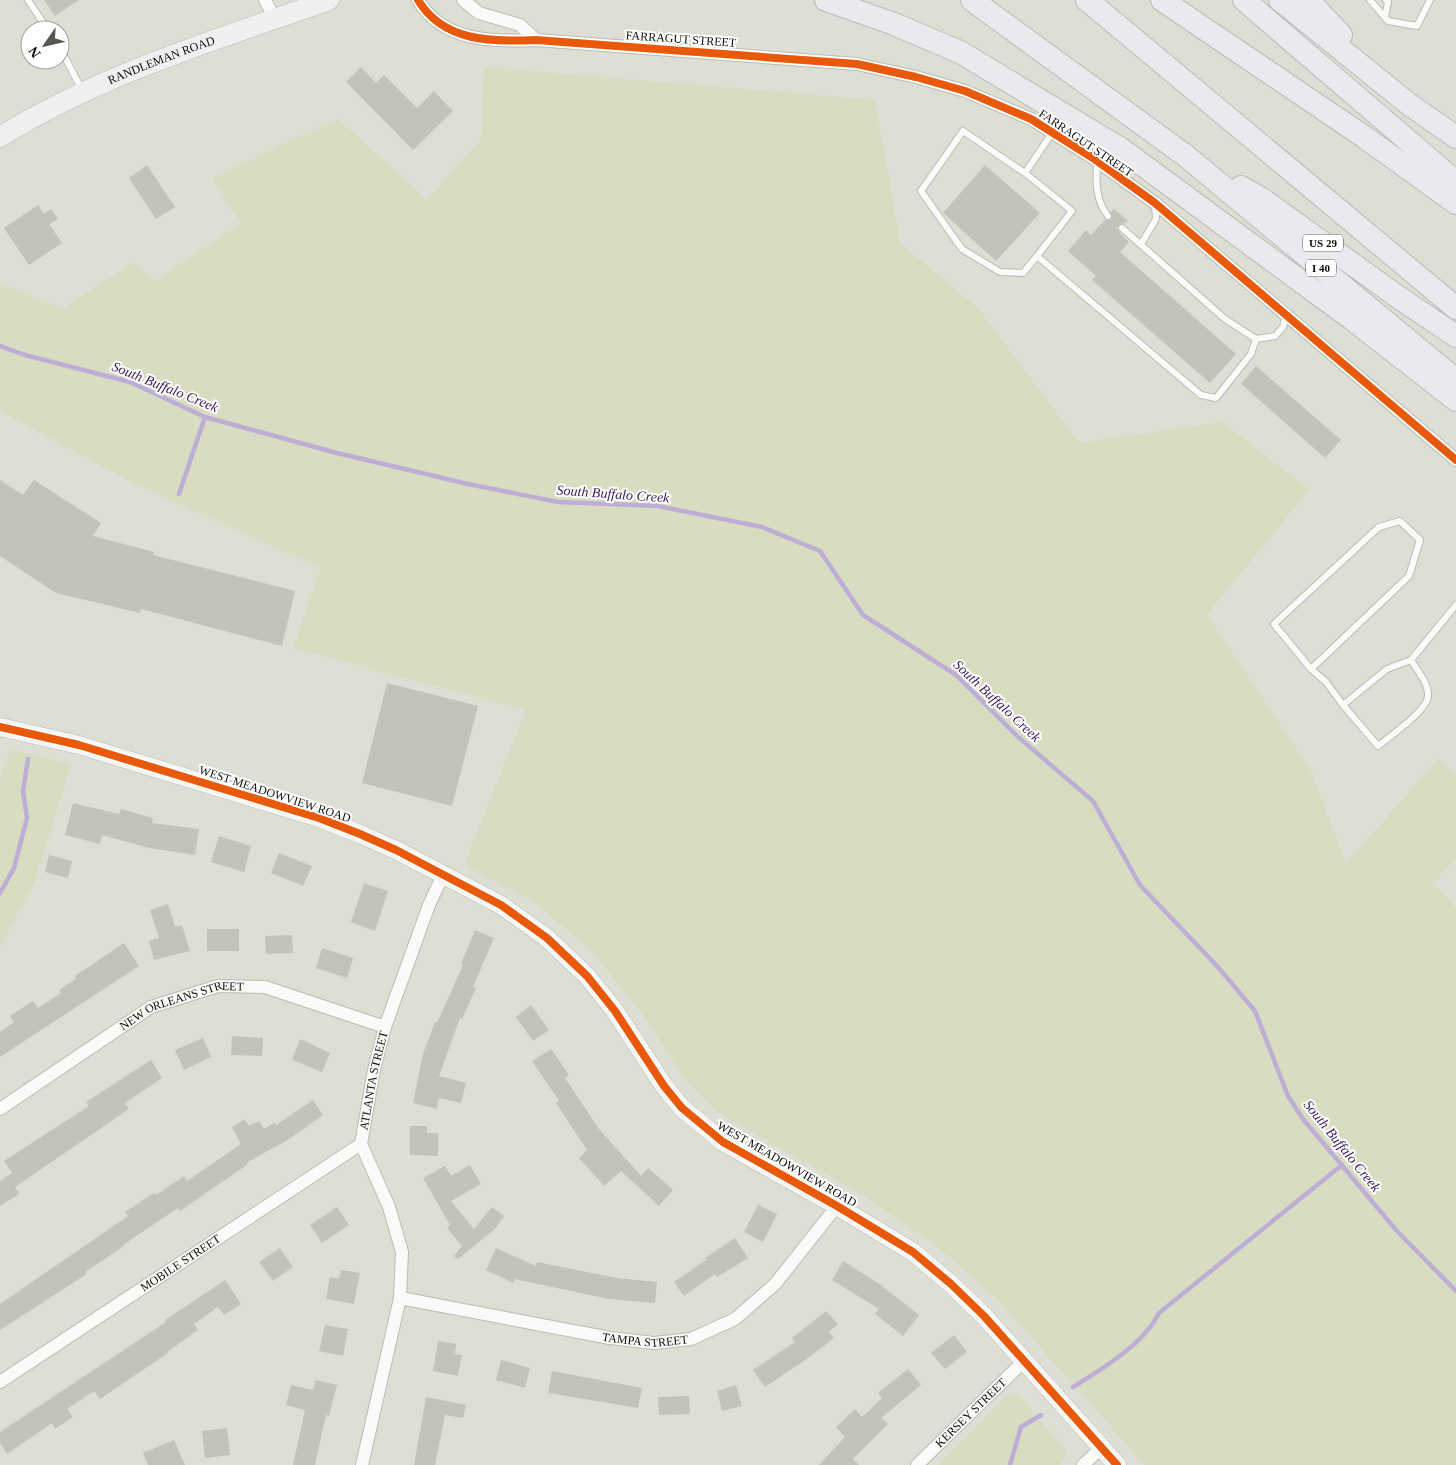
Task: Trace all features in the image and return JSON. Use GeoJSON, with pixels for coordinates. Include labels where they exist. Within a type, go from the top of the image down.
{"type":"FeatureCollection","features":[{"type":"Feature","properties":{"kind":"highway"},"geometry":{"type":"LineString","coordinates":[[826,0],[894,24],[960,52],[1121,150],[1352,319],[1456,400]]}},
{"type":"Feature","properties":{"kind":"highway","name":"I 40"},"geometry":{"type":"LineString","coordinates":[[972,0],[1186,156],[1456,380]]}},
{"type":"Feature","properties":{"kind":"highway"},"geometry":{"type":"LineString","coordinates":[[1087,0],[1456,308]]}},
{"type":"Feature","properties":{"kind":"highway"},"geometry":{"type":"LineString","coordinates":[[1162,0],[1364,136],[1456,203]]}},
{"type":"Feature","properties":{"kind":"highway"},"geometry":{"type":"LineString","coordinates":[[1244,0],[1456,182]]}},
{"type":"Feature","properties":{"kind":"highway"},"geometry":{"type":"LineString","coordinates":[[1280,0],[1410,105],[1456,137]]}},
{"type":"Feature","properties":{"kind":"highway"},"geometry":{"type":"LineString","coordinates":[[1308,0],[1410,105]]}},
{"type":"Feature","properties":{"kind":"highway","name":"US 29"},"geometry":{"type":"LineString","coordinates":[[1186,156],[1262,198],[1401,299],[1456,336]]}},
{"type":"Feature","properties":{"kind":"main road","name":"RANDLEMAN ROAD"},"geometry":{"type":"LineString","coordinates":[[0,137],[46,109],[83,91],[174,53],[329,0]]}},
{"type":"Feature","properties":{"kind":"street"},"geometry":{"type":"LineString","coordinates":[[265,0],[274,19]]}},
{"type":"Feature","properties":{"kind":"street","name":"FARRAGUT STREET"},"geometry":{"type":"LineString","coordinates":[[418,0],[425,11],[438,24],[466,37],[513,41],[536,40],[857,64],[916,77],[965,91],[1031,119],[1097,161],[1155,203],[1456,460]]}},
{"type":"Feature","properties":{"kind":"street"},"geometry":{"type":"LineString","coordinates":[[463,0],[479,13],[520,25],[536,40]]}},
{"type":"Feature","properties":{"kind":"street","name":"WEST MEADOWVIEW ROAD"},"geometry":{"type":"LineString","coordinates":[[0,727],[78,745],[319,818],[360,834],[443,874],[509,910],[547,938],[572,960],[614,1011],[664,1086],[682,1108],[724,1142],[837,1206],[913,1252],[951,1284],[984,1316],[1117,1465]]}},
{"type":"Feature","properties":{"kind":"street","name":"ATLANTA STREET"},"geometry":{"type":"LineString","coordinates":[[362,1465],[400,1298],[402,1252],[389,1207],[361,1144],[374,1070],[385,1027],[429,905],[443,874]]}},
{"type":"Feature","properties":{"kind":"street","name":"NEW ORLEANS STREET"},"geometry":{"type":"LineString","coordinates":[[0,1109],[151,1007],[218,986],[265,987],[385,1027]]}},
{"type":"Feature","properties":{"kind":"street","name":"MOBILE STREET"},"geometry":{"type":"LineString","coordinates":[[0,1382],[361,1144]]}},
{"type":"Feature","properties":{"kind":"street","name":"TAMPA STREET"},"geometry":{"type":"LineString","coordinates":[[400,1298],[610,1338],[654,1343],[691,1339],[735,1319],[775,1284],[837,1206]]}},
{"type":"Feature","properties":{"kind":"street","name":"KERSEY STREET"},"geometry":{"type":"LineString","coordinates":[[917,1465],[1024,1360]]}},
{"type":"Feature","properties":{"kind":"street"},"geometry":{"type":"LineString","coordinates":[[1083,1465],[1102,1448]]}},
{"type":"Feature","properties":{"kind":"lane"},"geometry":{"type":"LineString","coordinates":[[28,0],[41,20]]}},
{"type":"Feature","properties":{"kind":"lane"},"geometry":{"type":"LineString","coordinates":[[1370,0],[1388,21],[1417,26],[1430,0]]}},
{"type":"Feature","properties":{"kind":"lane"},"geometry":{"type":"LineString","coordinates":[[1386,0],[1388,2],[1386,17]]}},
{"type":"Feature","properties":{"kind":"lane"},"geometry":{"type":"LineString","coordinates":[[70,67],[83,91]]}},
{"type":"Feature","properties":{"kind":"lane"},"geometry":{"type":"LineString","coordinates":[[963,131],[1025,173],[1072,211],[1037,256],[1023,274],[1000,272],[962,249],[921,191],[963,131]]}},
{"type":"Feature","properties":{"kind":"lane"},"geometry":{"type":"LineString","coordinates":[[1025,173],[1052,133]]}},
{"type":"Feature","properties":{"kind":"lane"},"geometry":{"type":"LineString","coordinates":[[1097,161],[1096,185],[1099,204],[1108,216]]}},
{"type":"Feature","properties":{"kind":"lane"},"geometry":{"type":"LineString","coordinates":[[1141,244],[1156,219],[1155,203]]}},
{"type":"Feature","properties":{"kind":"lane"},"geometry":{"type":"LineString","coordinates":[[1122,228],[1225,319],[1256,339],[1275,336],[1282,327],[1286,315]]}},
{"type":"Feature","properties":{"kind":"lane"},"geometry":{"type":"LineString","coordinates":[[1037,256],[1201,395],[1216,398],[1251,354],[1256,339]]}},
{"type":"Feature","properties":{"kind":"lane"},"geometry":{"type":"LineString","coordinates":[[1311,669],[1409,576],[1420,540],[1400,521],[1379,527],[1274,624],[1311,669],[1326,682],[1378,746],[1422,709],[1428,698],[1427,690],[1411,660]]}},
{"type":"Feature","properties":{"kind":"lane"},"geometry":{"type":"LineString","coordinates":[[1343,705],[1387,669],[1411,660],[1456,605]]}},
{"type":"Feature","properties":{"kind":"green space"},"geometry":{"type":"Polygon","coordinates":[[[484,67],[875,100],[900,243],[978,308],[1079,443],[1222,422],[1309,490],[1207,614],[1311,771],[1346,864],[1438,759],[1456,775],[1456,858],[1433,884],[1456,908],[1456,1465],[1145,1465],[998,1300],[938,1247],[861,1194],[717,1112],[686,1081],[646,1019],[592,951],[532,900],[464,865],[526,710],[293,648],[321,568],[131,482],[0,411],[0,284],[63,309],[133,263],[155,281],[241,223],[212,178],[338,119],[427,200],[481,139],[484,67]]]}},
{"type":"Feature","properties":{"kind":"green space"},"geometry":{"type":"Polygon","coordinates":[[[11,750],[71,764],[35,881],[0,946],[0,776],[11,750]]]}},
{"type":"Feature","properties":{"kind":"green space"},"geometry":{"type":"Polygon","coordinates":[[[1007,1395],[1019,1395],[1066,1451],[1063,1461],[1059,1465],[939,1465],[1007,1395]]]}},
{"type":"Feature","properties":{"kind":"building"},"geometry":{"type":"Polygon","coordinates":[[[44,0],[79,0],[55,16],[44,0]]]}},
{"type":"Feature","properties":{"kind":"building"},"geometry":{"type":"Polygon","coordinates":[[[361,67],[376,83],[384,75],[417,108],[434,91],[453,111],[413,150],[346,82],[361,67]]]}},
{"type":"Feature","properties":{"kind":"building"},"geometry":{"type":"Polygon","coordinates":[[[147,165],[175,207],[156,219],[129,178],[147,165]]]}},
{"type":"Feature","properties":{"kind":"building"},"geometry":{"type":"Polygon","coordinates":[[[985,165],[1040,213],[996,261],[943,213],[985,165]]]}},
{"type":"Feature","properties":{"kind":"building"},"geometry":{"type":"Polygon","coordinates":[[[38,205],[44,214],[51,209],[58,219],[49,224],[62,243],[29,265],[4,228],[38,205]]]}},
{"type":"Feature","properties":{"kind":"building"},"geometry":{"type":"Polygon","coordinates":[[[1114,209],[1128,221],[1117,227],[1119,232],[1129,242],[1120,252],[1236,354],[1210,383],[1092,280],[1096,276],[1068,251],[1086,230],[1091,235],[1105,220],[1111,220],[1111,212],[1114,209]]]}},
{"type":"Feature","properties":{"kind":"building"},"geometry":{"type":"Polygon","coordinates":[[[1256,366],[1341,440],[1325,458],[1241,384],[1256,366]]]}},
{"type":"Feature","properties":{"kind":"building"},"geometry":{"type":"Polygon","coordinates":[[[0,480],[23,495],[34,480],[101,523],[93,536],[154,552],[153,555],[295,591],[282,646],[141,609],[140,613],[56,593],[0,556],[0,480]]]}},
{"type":"Feature","properties":{"kind":"building"},"geometry":{"type":"Polygon","coordinates":[[[387,683],[478,706],[452,806],[362,783],[387,683]]]}},
{"type":"Feature","properties":{"kind":"building"},"geometry":{"type":"Polygon","coordinates":[[[73,803],[119,814],[121,809],[153,818],[152,823],[199,829],[195,855],[149,848],[102,835],[100,844],[65,835],[73,803]]]}},
{"type":"Feature","properties":{"kind":"building"},"geometry":{"type":"Polygon","coordinates":[[[219,836],[251,846],[244,872],[211,862],[219,836]]]}},
{"type":"Feature","properties":{"kind":"building"},"geometry":{"type":"Polygon","coordinates":[[[279,853],[312,866],[303,886],[271,873],[279,853]]]}},
{"type":"Feature","properties":{"kind":"building"},"geometry":{"type":"Polygon","coordinates":[[[49,855],[72,861],[68,878],[45,872],[49,855]]]}},
{"type":"Feature","properties":{"kind":"building"},"geometry":{"type":"Polygon","coordinates":[[[364,883],[388,891],[375,931],[351,922],[364,883]]]}},
{"type":"Feature","properties":{"kind":"building"},"geometry":{"type":"Polygon","coordinates":[[[168,904],[175,927],[182,925],[190,951],[154,960],[149,941],[159,938],[150,910],[168,904]]]}},
{"type":"Feature","properties":{"kind":"building"},"geometry":{"type":"Polygon","coordinates":[[[207,929],[239,929],[239,951],[207,951],[207,929]]]}},
{"type":"Feature","properties":{"kind":"building"},"geometry":{"type":"Polygon","coordinates":[[[475,930],[494,938],[473,987],[476,988],[462,1019],[460,1018],[439,1076],[466,1083],[461,1103],[439,1098],[437,1109],[413,1103],[423,1054],[435,1022],[437,1023],[463,965],[461,964],[475,930]]]}},
{"type":"Feature","properties":{"kind":"building"},"geometry":{"type":"Polygon","coordinates":[[[292,935],[293,953],[266,954],[265,936],[292,935]]]}},
{"type":"Feature","properties":{"kind":"building"},"geometry":{"type":"Polygon","coordinates":[[[124,943],[139,966],[0,1057],[0,1032],[14,1022],[10,1016],[33,1001],[38,1008],[61,993],[59,990],[76,979],[75,976],[124,943]]]}},
{"type":"Feature","properties":{"kind":"building"},"geometry":{"type":"Polygon","coordinates":[[[322,948],[353,958],[347,978],[316,968],[322,948]]]}},
{"type":"Feature","properties":{"kind":"building"},"geometry":{"type":"Polygon","coordinates":[[[531,1005],[549,1030],[533,1041],[516,1017],[531,1005]]]}},
{"type":"Feature","properties":{"kind":"building"},"geometry":{"type":"Polygon","coordinates":[[[232,1036],[263,1038],[262,1056],[231,1055],[232,1036]]]}},
{"type":"Feature","properties":{"kind":"building"},"geometry":{"type":"Polygon","coordinates":[[[203,1038],[211,1057],[184,1070],[175,1050],[203,1038]]]}},
{"type":"Feature","properties":{"kind":"building"},"geometry":{"type":"Polygon","coordinates":[[[300,1039],[330,1053],[322,1072],[292,1060],[300,1039]]]}},
{"type":"Feature","properties":{"kind":"building"},"geometry":{"type":"Polygon","coordinates":[[[551,1049],[569,1075],[565,1078],[599,1129],[641,1176],[648,1168],[673,1190],[659,1206],[621,1171],[604,1186],[579,1158],[587,1150],[556,1103],[559,1101],[532,1061],[551,1049]]]}},
{"type":"Feature","properties":{"kind":"building"},"geometry":{"type":"Polygon","coordinates":[[[151,1060],[162,1078],[125,1103],[129,1109],[15,1187],[19,1194],[0,1206],[0,1181],[12,1173],[4,1161],[89,1106],[86,1102],[151,1060]]]}},
{"type":"Feature","properties":{"kind":"building"},"geometry":{"type":"Polygon","coordinates":[[[313,1100],[323,1115],[286,1141],[246,1163],[248,1164],[180,1211],[178,1208],[85,1272],[87,1274],[0,1330],[0,1304],[128,1216],[125,1212],[154,1193],[156,1195],[184,1176],[187,1181],[241,1144],[232,1127],[245,1119],[249,1126],[259,1121],[264,1129],[275,1122],[276,1125],[313,1100]]]}},
{"type":"Feature","properties":{"kind":"building"},"geometry":{"type":"Polygon","coordinates":[[[410,1126],[427,1126],[427,1133],[438,1133],[438,1156],[410,1155],[410,1126]]]}},
{"type":"Feature","properties":{"kind":"building"},"geometry":{"type":"Polygon","coordinates":[[[470,1165],[481,1184],[451,1201],[474,1229],[492,1207],[504,1216],[495,1229],[458,1259],[454,1256],[462,1246],[447,1228],[450,1225],[423,1178],[445,1166],[451,1176],[470,1165]]]}},
{"type":"Feature","properties":{"kind":"building"},"geometry":{"type":"Polygon","coordinates":[[[758,1205],[777,1214],[763,1242],[744,1232],[758,1205]]]}},
{"type":"Feature","properties":{"kind":"building"},"geometry":{"type":"Polygon","coordinates":[[[337,1207],[349,1225],[322,1243],[310,1225],[337,1207]]]}},
{"type":"Feature","properties":{"kind":"building"},"geometry":{"type":"Polygon","coordinates":[[[735,1238],[748,1258],[717,1277],[715,1274],[684,1296],[674,1282],[735,1238]]]}},
{"type":"Feature","properties":{"kind":"building"},"geometry":{"type":"Polygon","coordinates":[[[280,1248],[293,1267],[273,1281],[259,1262],[280,1248]]]}},
{"type":"Feature","properties":{"kind":"building"},"geometry":{"type":"Polygon","coordinates":[[[496,1248],[536,1266],[537,1262],[617,1278],[657,1282],[655,1303],[608,1299],[515,1279],[513,1283],[486,1270],[496,1248]]]}},
{"type":"Feature","properties":{"kind":"building"},"geometry":{"type":"Polygon","coordinates":[[[843,1261],[878,1283],[919,1315],[903,1336],[875,1314],[879,1309],[832,1280],[843,1261]]]}},
{"type":"Feature","properties":{"kind":"building"},"geometry":{"type":"Polygon","coordinates":[[[341,1270],[360,1273],[354,1304],[326,1299],[330,1277],[339,1279],[341,1270]]]}},
{"type":"Feature","properties":{"kind":"building"},"geometry":{"type":"Polygon","coordinates":[[[225,1280],[241,1304],[224,1315],[218,1307],[194,1324],[198,1330],[168,1353],[100,1399],[94,1391],[67,1409],[73,1417],[55,1429],[52,1423],[7,1454],[0,1443],[0,1432],[166,1322],[165,1320],[225,1280]]]}},
{"type":"Feature","properties":{"kind":"building"},"geometry":{"type":"Polygon","coordinates":[[[826,1311],[838,1324],[829,1332],[834,1338],[765,1387],[753,1370],[795,1342],[792,1338],[826,1311]]]}},
{"type":"Feature","properties":{"kind":"building"},"geometry":{"type":"Polygon","coordinates":[[[325,1325],[348,1329],[343,1356],[319,1351],[325,1325]]]}},
{"type":"Feature","properties":{"kind":"building"},"geometry":{"type":"Polygon","coordinates":[[[954,1335],[967,1352],[945,1369],[931,1353],[954,1335]]]}},
{"type":"Feature","properties":{"kind":"building"},"geometry":{"type":"Polygon","coordinates":[[[438,1341],[456,1344],[455,1354],[462,1355],[458,1376],[433,1371],[438,1341]]]}},
{"type":"Feature","properties":{"kind":"building"},"geometry":{"type":"Polygon","coordinates":[[[501,1360],[530,1368],[525,1388],[496,1380],[501,1360]]]}},
{"type":"Feature","properties":{"kind":"building"},"geometry":{"type":"Polygon","coordinates":[[[908,1369],[921,1385],[881,1418],[888,1424],[853,1459],[859,1465],[819,1465],[845,1437],[836,1427],[855,1409],[862,1417],[882,1398],[878,1393],[908,1369]]]}},
{"type":"Feature","properties":{"kind":"building"},"geometry":{"type":"Polygon","coordinates":[[[552,1371],[642,1388],[638,1408],[548,1393],[552,1371]]]}},
{"type":"Feature","properties":{"kind":"building"},"geometry":{"type":"Polygon","coordinates":[[[315,1380],[337,1385],[329,1416],[326,1415],[315,1465],[293,1465],[305,1410],[286,1405],[291,1385],[313,1390],[315,1380]]]}},
{"type":"Feature","properties":{"kind":"building"},"geometry":{"type":"Polygon","coordinates":[[[736,1385],[742,1406],[722,1411],[717,1391],[736,1385]]]}},
{"type":"Feature","properties":{"kind":"building"},"geometry":{"type":"Polygon","coordinates":[[[689,1396],[690,1414],[659,1415],[658,1397],[689,1396]]]}},
{"type":"Feature","properties":{"kind":"building"},"geometry":{"type":"Polygon","coordinates":[[[426,1397],[466,1405],[463,1418],[445,1415],[435,1465],[414,1465],[426,1397]]]}},
{"type":"Feature","properties":{"kind":"building"},"geometry":{"type":"Polygon","coordinates":[[[227,1428],[230,1455],[205,1458],[202,1431],[227,1428]]]}},
{"type":"Feature","properties":{"kind":"building"},"geometry":{"type":"Polygon","coordinates":[[[174,1440],[185,1465],[148,1465],[143,1453],[174,1440]]]}},
{"type":"Feature","properties":{"kind":"waterway","name":"South Buffalo Creek"},"geometry":{"type":"LineString","coordinates":[[0,346],[25,355],[130,382],[205,417],[337,453],[468,484],[558,502],[658,506],[762,527],[820,551],[863,615],[956,675],[1017,736],[1093,801],[1140,885],[1217,966],[1255,1011],[1288,1096],[1303,1119],[1396,1230],[1456,1291]]}},
{"type":"Feature","properties":{"kind":"waterway"},"geometry":{"type":"LineString","coordinates":[[179,494],[205,417]]}},
{"type":"Feature","properties":{"kind":"waterway"},"geometry":{"type":"LineString","coordinates":[[0,893],[14,868],[27,818],[23,791],[28,759]]}},
{"type":"Feature","properties":{"kind":"waterway"},"geometry":{"type":"LineString","coordinates":[[1073,1387],[1121,1355],[1143,1335],[1159,1313],[1342,1165]]}},
{"type":"Feature","properties":{"kind":"waterway"},"geometry":{"type":"LineString","coordinates":[[1010,1465],[1021,1427],[1041,1415]]}},
{"type":"Feature","properties":{"kind":"cycle path"},"geometry":{"type":"LineString","coordinates":[[418,0],[428,14],[441,24],[455,32],[470,36],[503,41],[536,40],[857,64],[916,77],[965,91],[1031,119],[1093,158],[1155,203],[1456,460]]}},
{"type":"Feature","properties":{"kind":"cycle path"},"geometry":{"type":"LineString","coordinates":[[0,727],[79,745],[319,818],[396,850],[501,905],[547,938],[587,976],[615,1011],[664,1086],[682,1108],[723,1142],[837,1206],[913,1252],[951,1284],[984,1316],[1117,1465]]}}]}
